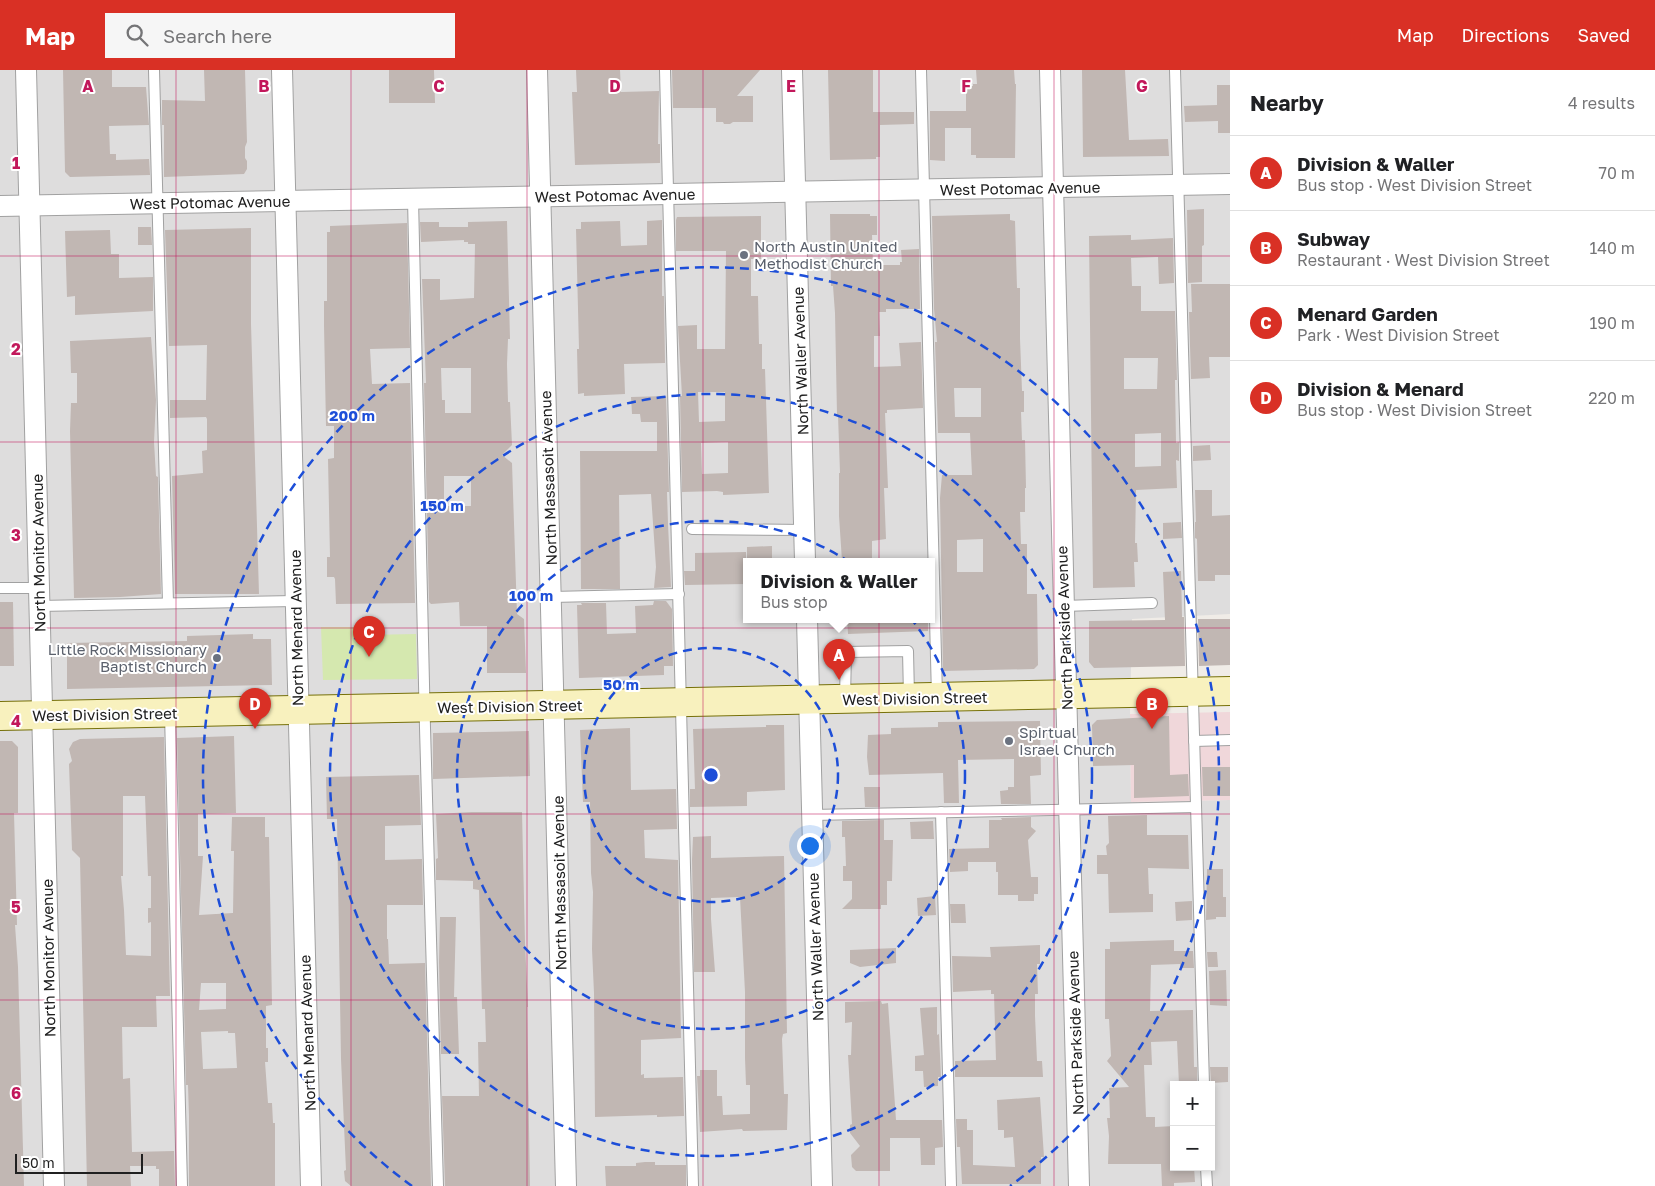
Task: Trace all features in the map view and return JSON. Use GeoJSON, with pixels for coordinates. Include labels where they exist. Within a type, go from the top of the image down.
{"type":"FeatureCollection","features":[{"type":"Feature","properties":{"kind":"main road","name":"West Division Street"},"geometry":{"type":"LineString","coordinates":[[0,716],[1230,691]]}},
{"type":"Feature","properties":{"kind":"street","name":"North Monitor Avenue"},"geometry":{"type":"LineString","coordinates":[[26,70],[54,1186]]}},
{"type":"Feature","properties":{"kind":"street","name":"North Menard Avenue"},"geometry":{"type":"LineString","coordinates":[[282,70],[311,1186]]}},
{"type":"Feature","properties":{"kind":"street","name":"North Massasoit Avenue"},"geometry":{"type":"LineString","coordinates":[[537,70],[566,1186]]}},
{"type":"Feature","properties":{"kind":"street","name":"North Waller Avenue"},"geometry":{"type":"LineString","coordinates":[[792,70],[805,558]]}},
{"type":"Feature","properties":{"kind":"street","name":"North Parkside Avenue"},"geometry":{"type":"LineString","coordinates":[[1050,70],[1079,1186]]}},
{"type":"Feature","properties":{"kind":"street","name":"West Potomac Avenue"},"geometry":{"type":"LineString","coordinates":[[0,206],[1230,184]]}},
{"type":"Feature","properties":{"kind":"street","name":"North Waller Avenue"},"geometry":{"type":"LineString","coordinates":[[807,623],[822,1186]]}},
{"type":"Feature","properties":{"kind":"lane"},"geometry":{"type":"LineString","coordinates":[[154,70],[168,603]]}},
{"type":"Feature","properties":{"kind":"lane"},"geometry":{"type":"LineString","coordinates":[[665,70],[693,1186]]}},
{"type":"Feature","properties":{"kind":"lane"},"geometry":{"type":"LineString","coordinates":[[921,70],[933,558]]}},
{"type":"Feature","properties":{"kind":"lane"},"geometry":{"type":"LineString","coordinates":[[1175,70],[1204,1081]]}},
{"type":"Feature","properties":{"kind":"lane"},"geometry":{"type":"LineString","coordinates":[[413,199],[438,1186]]}},
{"type":"Feature","properties":{"kind":"lane"},"geometry":{"type":"LineString","coordinates":[[692,529],[804,530]]}},
{"type":"Feature","properties":{"kind":"lane"},"geometry":{"type":"LineString","coordinates":[[0,588],[39,597],[168,603],[295,601]]}},
{"type":"Feature","properties":{"kind":"lane"},"geometry":{"type":"LineString","coordinates":[[552,597],[679,594]]}},
{"type":"Feature","properties":{"kind":"lane"},"geometry":{"type":"LineString","coordinates":[[1064,606],[1152,603]]}},
{"type":"Feature","properties":{"kind":"lane"},"geometry":{"type":"LineString","coordinates":[[935,619],[937,697]]}},
{"type":"Feature","properties":{"kind":"lane"},"geometry":{"type":"LineString","coordinates":[[845,699],[846,652],[908,651],[909,698]]}},
{"type":"Feature","properties":{"kind":"lane"},"geometry":{"type":"LineString","coordinates":[[170,713],[182,1186]]}},
{"type":"Feature","properties":{"kind":"lane"},"geometry":{"type":"LineString","coordinates":[[1194,741],[1230,740]]}},
{"type":"Feature","properties":{"kind":"lane"},"geometry":{"type":"LineString","coordinates":[[812,814],[1196,807]]}},
{"type":"Feature","properties":{"kind":"lane"},"geometry":{"type":"LineString","coordinates":[[941,812],[951,1186]]}},
{"type":"Feature","properties":{"kind":"lane"},"geometry":{"type":"LineString","coordinates":[[1206,1171],[1207,1186]]}},
{"type":"Feature","properties":{"kind":"shaded area"},"geometry":{"type":"Polygon","coordinates":[[[0,70],[1230,70],[1230,614],[1132,619],[1130,714],[1131,802],[1230,800],[1230,1186],[0,1186],[0,70]]]}},
{"type":"Feature","properties":{"kind":"shaded area"},"geometry":{"type":"Polygon","coordinates":[[[1230,712],[1230,800],[1131,802],[1130,714],[1230,712]]]}},
{"type":"Feature","properties":{"kind":"green space"},"geometry":{"type":"Polygon","coordinates":[[[321,627],[365,627],[365,635],[416,634],[417,679],[323,680],[321,627]]]}},
{"type":"Feature","properties":{"kind":"building"},"geometry":{"type":"Polygon","coordinates":[[[63,70],[112,70],[112,87],[146,87],[149,125],[109,126],[110,154],[116,154],[116,160],[149,159],[150,175],[70,177],[65,172],[63,70]]]}},
{"type":"Feature","properties":{"kind":"building"},"geometry":{"type":"Polygon","coordinates":[[[204,70],[245,70],[247,142],[245,158],[247,169],[244,174],[164,177],[162,100],[205,101],[204,70]]]}},
{"type":"Feature","properties":{"kind":"building"},"geometry":{"type":"Polygon","coordinates":[[[389,70],[434,70],[435,103],[389,103],[389,70]]]}},
{"type":"Feature","properties":{"kind":"building"},"geometry":{"type":"Polygon","coordinates":[[[576,70],[620,70],[621,92],[659,91],[658,144],[660,144],[660,163],[575,165],[572,92],[577,92],[576,70]]]}},
{"type":"Feature","properties":{"kind":"building"},"geometry":{"type":"Polygon","coordinates":[[[672,70],[760,70],[737,96],[753,96],[753,122],[724,124],[723,122],[716,122],[716,108],[673,108],[672,70]]]}},
{"type":"Feature","properties":{"kind":"building"},"geometry":{"type":"Polygon","coordinates":[[[828,70],[873,70],[873,112],[914,112],[914,124],[880,125],[880,157],[876,157],[876,159],[830,160],[828,70]]]}},
{"type":"Feature","properties":{"kind":"building"},"geometry":{"type":"Polygon","coordinates":[[[976,70],[1014,70],[1016,84],[1015,158],[976,158],[976,155],[971,155],[971,128],[945,128],[945,161],[930,160],[930,111],[966,111],[966,86],[977,84],[976,70]]]}},
{"type":"Feature","properties":{"kind":"building"},"geometry":{"type":"Polygon","coordinates":[[[1082,70],[1125,70],[1129,140],[1168,139],[1169,156],[1083,157],[1082,70]]]}},
{"type":"Feature","properties":{"kind":"building"},"geometry":{"type":"Polygon","coordinates":[[[1217,85],[1230,85],[1230,133],[1218,133],[1218,121],[1185,122],[1184,106],[1217,105],[1217,85]]]}},
{"type":"Feature","properties":{"kind":"building"},"geometry":{"type":"Polygon","coordinates":[[[1204,209],[1202,282],[1188,283],[1187,210],[1204,209]]]}},
{"type":"Feature","properties":{"kind":"building"},"geometry":{"type":"Polygon","coordinates":[[[830,214],[870,214],[870,216],[877,216],[877,235],[872,235],[873,265],[900,265],[900,262],[902,262],[901,250],[919,249],[920,309],[886,309],[886,312],[879,312],[880,336],[874,336],[874,367],[901,366],[899,343],[921,342],[923,408],[887,410],[887,413],[885,413],[888,488],[884,488],[886,539],[872,541],[872,558],[842,558],[839,516],[840,473],[835,313],[833,286],[831,286],[830,214]]]}},
{"type":"Feature","properties":{"kind":"building"},"geometry":{"type":"Polygon","coordinates":[[[1010,214],[1010,220],[1015,221],[1017,288],[1020,288],[1022,391],[1024,391],[1024,412],[1021,412],[1022,440],[1025,440],[1026,488],[1025,512],[1020,512],[1021,544],[1027,544],[1027,594],[1037,594],[1038,665],[1034,669],[943,671],[940,498],[942,475],[972,475],[970,433],[938,433],[935,342],[937,342],[934,309],[932,216],[1010,214]],[[954,388],[955,417],[981,417],[981,388],[954,388]],[[983,539],[957,540],[957,572],[983,572],[983,539]]]}},
{"type":"Feature","properties":{"kind":"building"},"geometry":{"type":"Polygon","coordinates":[[[761,216],[761,259],[751,259],[751,296],[758,296],[759,344],[762,344],[762,369],[765,369],[769,493],[723,495],[723,492],[717,491],[682,492],[680,396],[682,396],[678,326],[697,325],[697,349],[725,349],[726,251],[676,251],[677,217],[761,216]],[[698,392],[699,422],[725,421],[725,392],[698,392]],[[728,442],[701,443],[702,474],[728,473],[728,442]]]}},
{"type":"Feature","properties":{"kind":"building"},"geometry":{"type":"Polygon","coordinates":[[[662,220],[662,296],[664,296],[665,363],[624,364],[625,394],[584,396],[584,393],[578,394],[577,349],[579,349],[576,229],[581,229],[581,222],[620,221],[621,246],[647,245],[647,221],[662,220]]]}},
{"type":"Feature","properties":{"kind":"building"},"geometry":{"type":"Polygon","coordinates":[[[507,221],[510,339],[508,339],[507,364],[512,445],[502,455],[512,463],[517,614],[524,619],[526,673],[487,673],[487,626],[460,626],[459,602],[431,604],[429,602],[424,383],[426,383],[422,279],[440,279],[440,300],[474,298],[475,244],[468,244],[464,240],[421,242],[420,222],[439,222],[439,227],[468,227],[468,222],[507,221]],[[441,368],[442,400],[445,400],[445,413],[471,413],[471,368],[441,368]],[[444,476],[444,506],[471,506],[471,476],[444,476]]]}},
{"type":"Feature","properties":{"kind":"building"},"geometry":{"type":"Polygon","coordinates":[[[407,223],[410,348],[370,349],[372,384],[410,383],[415,603],[336,604],[335,579],[334,577],[327,577],[327,557],[330,557],[328,459],[334,458],[334,426],[326,426],[324,301],[327,301],[327,232],[330,232],[330,226],[407,223]]]}},
{"type":"Feature","properties":{"kind":"building"},"geometry":{"type":"Polygon","coordinates":[[[138,227],[151,227],[152,245],[138,245],[138,227]]]}},
{"type":"Feature","properties":{"kind":"building"},"geometry":{"type":"Polygon","coordinates":[[[251,228],[251,324],[259,594],[175,594],[172,476],[203,473],[202,451],[207,450],[207,419],[206,417],[170,418],[170,400],[206,400],[207,345],[169,346],[165,230],[251,228]]]}},
{"type":"Feature","properties":{"kind":"building"},"geometry":{"type":"Polygon","coordinates":[[[110,230],[111,254],[119,254],[119,278],[153,277],[153,311],[75,315],[75,296],[67,297],[65,231],[110,230]]]}},
{"type":"Feature","properties":{"kind":"building"},"geometry":{"type":"Polygon","coordinates":[[[1131,235],[1131,240],[1173,238],[1174,283],[1159,284],[1158,257],[1131,258],[1132,286],[1141,286],[1141,311],[1175,311],[1176,443],[1179,442],[1179,461],[1176,460],[1177,488],[1136,490],[1135,543],[1137,543],[1138,562],[1134,562],[1135,587],[1093,588],[1089,236],[1131,235]],[[1124,358],[1124,389],[1157,389],[1158,358],[1124,358]],[[1161,433],[1135,434],[1135,467],[1161,466],[1161,433]]]}},
{"type":"Feature","properties":{"kind":"building"},"geometry":{"type":"Polygon","coordinates":[[[1191,284],[1230,284],[1230,357],[1209,357],[1210,378],[1191,379],[1189,312],[1192,312],[1191,284]]]}},
{"type":"Feature","properties":{"kind":"building"},"geometry":{"type":"Polygon","coordinates":[[[151,337],[156,400],[154,442],[156,476],[158,477],[161,594],[74,598],[70,431],[71,403],[77,403],[77,373],[71,373],[70,341],[151,337]]]}},
{"type":"Feature","properties":{"kind":"building"},"geometry":{"type":"Polygon","coordinates":[[[666,396],[669,492],[667,492],[671,587],[654,588],[656,567],[651,494],[619,495],[620,589],[581,589],[580,451],[657,451],[657,422],[641,422],[640,414],[632,414],[631,397],[666,396]]]}},
{"type":"Feature","properties":{"kind":"building"},"geometry":{"type":"Polygon","coordinates":[[[1210,445],[1211,460],[1193,461],[1193,446],[1210,445]]]}},
{"type":"Feature","properties":{"kind":"building"},"geometry":{"type":"Polygon","coordinates":[[[1195,490],[1212,490],[1212,516],[1230,515],[1230,575],[1215,575],[1215,581],[1198,581],[1197,539],[1195,538],[1195,490]]]}},
{"type":"Feature","properties":{"kind":"building"},"geometry":{"type":"Polygon","coordinates":[[[1181,522],[1182,538],[1163,539],[1163,523],[1181,522]]]}},
{"type":"Feature","properties":{"kind":"building"},"geometry":{"type":"Polygon","coordinates":[[[772,546],[772,558],[747,558],[747,547],[772,546]]]}},
{"type":"Feature","properties":{"kind":"building"},"geometry":{"type":"Polygon","coordinates":[[[746,552],[746,558],[743,558],[743,584],[685,585],[684,571],[695,571],[695,553],[746,552]]]}},
{"type":"Feature","properties":{"kind":"building"},"geometry":{"type":"Polygon","coordinates":[[[1181,571],[1185,666],[1094,668],[1089,662],[1089,621],[1165,620],[1163,572],[1181,571]]]}},
{"type":"Feature","properties":{"kind":"building"},"geometry":{"type":"Polygon","coordinates":[[[654,601],[666,601],[672,609],[673,666],[664,666],[664,675],[579,678],[577,605],[582,605],[581,603],[606,603],[607,634],[636,633],[635,606],[653,605],[654,601]]]}},
{"type":"Feature","properties":{"kind":"building"},"geometry":{"type":"Polygon","coordinates":[[[0,602],[13,602],[14,666],[0,666],[0,602]]]}},
{"type":"Feature","properties":{"kind":"building"},"geometry":{"type":"Polygon","coordinates":[[[1198,619],[1230,619],[1230,665],[1199,666],[1198,619]]]}},
{"type":"Feature","properties":{"kind":"building"},"geometry":{"type":"Polygon","coordinates":[[[847,623],[928,623],[928,631],[848,634],[847,623]]]}},
{"type":"Feature","properties":{"kind":"building"},"geometry":{"type":"Polygon","coordinates":[[[253,634],[253,639],[271,639],[272,685],[67,689],[67,643],[187,641],[187,636],[253,634]]]}},
{"type":"Feature","properties":{"kind":"building"},"geometry":{"type":"Polygon","coordinates":[[[1169,716],[1170,775],[1188,774],[1189,796],[1134,798],[1134,765],[1093,766],[1092,725],[1097,720],[1169,716]]]}},
{"type":"Feature","properties":{"kind":"building"},"geometry":{"type":"Polygon","coordinates":[[[1040,721],[1041,775],[1030,776],[1031,804],[1001,804],[1000,791],[1008,790],[1008,787],[1014,787],[1014,759],[958,760],[959,803],[944,803],[943,773],[869,775],[867,757],[868,735],[891,734],[891,728],[938,727],[938,722],[1040,721]]]}},
{"type":"Feature","properties":{"kind":"building"},"geometry":{"type":"Polygon","coordinates":[[[766,725],[784,725],[785,790],[747,792],[747,806],[690,807],[690,789],[695,789],[693,729],[766,727],[766,725]]]}},
{"type":"Feature","properties":{"kind":"building"},"geometry":{"type":"Polygon","coordinates":[[[630,728],[631,790],[676,789],[677,829],[644,830],[645,858],[678,860],[681,1038],[641,1040],[641,1075],[644,1074],[644,1078],[683,1077],[684,1116],[595,1117],[592,949],[593,892],[590,802],[583,802],[580,730],[630,728]]]}},
{"type":"Feature","properties":{"kind":"building"},"geometry":{"type":"Polygon","coordinates":[[[529,731],[530,776],[433,779],[433,733],[529,731]]]}},
{"type":"Feature","properties":{"kind":"building"},"geometry":{"type":"Polygon","coordinates":[[[234,736],[236,813],[198,814],[198,856],[203,856],[199,915],[233,913],[234,851],[231,851],[232,817],[265,817],[265,837],[269,837],[272,1005],[266,1006],[268,1062],[265,1062],[268,1103],[272,1103],[273,1123],[275,1123],[275,1186],[189,1186],[189,1116],[188,1085],[186,1085],[177,738],[234,736]],[[201,983],[199,1010],[226,1009],[226,983],[201,983]],[[228,1031],[201,1032],[203,1069],[237,1068],[235,1033],[228,1033],[228,1031]]]}},
{"type":"Feature","properties":{"kind":"building"},"geometry":{"type":"Polygon","coordinates":[[[164,737],[170,996],[156,996],[157,1027],[122,1027],[123,1079],[130,1078],[132,1152],[174,1151],[175,1186],[159,1186],[159,1169],[156,1169],[156,1166],[130,1166],[131,1186],[87,1186],[80,858],[72,850],[69,764],[72,761],[69,749],[73,742],[80,739],[164,737]],[[123,796],[123,876],[121,876],[126,955],[151,956],[151,922],[148,923],[148,908],[151,908],[151,876],[148,876],[145,796],[123,796]]]}},
{"type":"Feature","properties":{"kind":"building"},"geometry":{"type":"Polygon","coordinates":[[[0,741],[12,741],[18,747],[18,813],[14,813],[17,925],[15,925],[18,967],[24,1186],[0,1186],[0,741]]]}},
{"type":"Feature","properties":{"kind":"building"},"geometry":{"type":"Polygon","coordinates":[[[1202,767],[1230,767],[1230,796],[1203,796],[1202,767]]]}},
{"type":"Feature","properties":{"kind":"building"},"geometry":{"type":"Polygon","coordinates":[[[419,775],[421,825],[385,826],[385,860],[422,859],[423,905],[387,905],[387,939],[389,964],[425,963],[431,1186],[351,1186],[345,1181],[344,1171],[346,1170],[341,1059],[337,819],[327,819],[326,777],[419,775]]]}},
{"type":"Feature","properties":{"kind":"building"},"geometry":{"type":"Polygon","coordinates":[[[864,787],[880,787],[880,807],[865,807],[864,787]]]}},
{"type":"Feature","properties":{"kind":"building"},"geometry":{"type":"Polygon","coordinates":[[[522,812],[528,1007],[530,1186],[445,1186],[442,1096],[479,1096],[478,1042],[486,1042],[485,1009],[482,1009],[479,890],[473,889],[473,881],[436,880],[436,859],[438,858],[436,814],[522,812]]]}},
{"type":"Feature","properties":{"kind":"building"},"geometry":{"type":"Polygon","coordinates":[[[1147,815],[1147,835],[1188,835],[1189,869],[1148,868],[1149,894],[1153,894],[1153,912],[1109,913],[1108,874],[1097,874],[1097,855],[1107,855],[1106,846],[1109,843],[1108,816],[1147,815]]]}},
{"type":"Feature","properties":{"kind":"building"},"geometry":{"type":"Polygon","coordinates":[[[1031,817],[1031,827],[1036,831],[1028,840],[1031,877],[1038,877],[1038,894],[1034,894],[1034,901],[1018,901],[1018,895],[998,895],[996,862],[968,862],[968,871],[950,872],[949,849],[989,848],[989,820],[1031,817]]]}},
{"type":"Feature","properties":{"kind":"building"},"geometry":{"type":"Polygon","coordinates":[[[884,820],[884,840],[893,840],[892,881],[887,881],[887,905],[881,905],[881,909],[842,909],[852,899],[852,881],[843,881],[843,866],[846,866],[845,837],[842,837],[842,821],[884,820]]]}},
{"type":"Feature","properties":{"kind":"building"},"geometry":{"type":"Polygon","coordinates":[[[933,821],[934,839],[911,839],[910,822],[933,821]]]}},
{"type":"Feature","properties":{"kind":"building"},"geometry":{"type":"Polygon","coordinates":[[[711,836],[711,858],[784,856],[787,1033],[783,1034],[782,1039],[784,1094],[788,1094],[787,1130],[743,1131],[742,1129],[700,1132],[697,1076],[700,1076],[700,1070],[717,1070],[717,1096],[722,1096],[723,1115],[750,1114],[750,1085],[746,1085],[745,992],[740,897],[711,898],[715,972],[694,972],[693,837],[711,836]]]}},
{"type":"Feature","properties":{"kind":"building"},"geometry":{"type":"Polygon","coordinates":[[[1207,869],[1223,869],[1223,897],[1226,897],[1226,917],[1206,920],[1207,869]]]}},
{"type":"Feature","properties":{"kind":"building"},"geometry":{"type":"Polygon","coordinates":[[[935,896],[936,915],[918,916],[917,898],[935,896]]]}},
{"type":"Feature","properties":{"kind":"building"},"geometry":{"type":"Polygon","coordinates":[[[1192,901],[1192,920],[1176,921],[1175,902],[1192,901]]]}},
{"type":"Feature","properties":{"kind":"building"},"geometry":{"type":"Polygon","coordinates":[[[950,904],[965,904],[966,923],[951,923],[950,904]]]}},
{"type":"Feature","properties":{"kind":"building"},"geometry":{"type":"Polygon","coordinates":[[[440,917],[456,917],[454,997],[457,997],[459,1054],[441,1054],[440,917]]]}},
{"type":"Feature","properties":{"kind":"building"},"geometry":{"type":"Polygon","coordinates":[[[1174,940],[1174,951],[1193,951],[1194,968],[1180,968],[1180,964],[1151,965],[1150,1011],[1193,1010],[1194,1067],[1197,1067],[1197,1081],[1179,1081],[1177,1041],[1151,1042],[1152,1065],[1144,1065],[1146,1117],[1155,1117],[1155,1127],[1170,1126],[1170,1171],[1194,1171],[1195,1182],[1174,1183],[1174,1186],[1162,1186],[1161,1164],[1108,1164],[1109,1136],[1107,1118],[1110,1118],[1109,1088],[1129,1087],[1107,1061],[1111,1056],[1109,1019],[1105,1019],[1105,949],[1110,949],[1110,942],[1174,940]]]}},
{"type":"Feature","properties":{"kind":"building"},"geometry":{"type":"Polygon","coordinates":[[[1040,945],[1040,964],[1037,964],[1038,994],[1035,994],[1035,1016],[1037,1061],[1042,1061],[1043,1077],[955,1077],[955,1061],[996,1060],[994,994],[991,994],[991,990],[953,992],[952,956],[991,957],[990,947],[1040,945]]]}},
{"type":"Feature","properties":{"kind":"building"},"geometry":{"type":"Polygon","coordinates":[[[896,948],[896,963],[860,967],[850,963],[850,950],[896,948]]]}},
{"type":"Feature","properties":{"kind":"building"},"geometry":{"type":"Polygon","coordinates":[[[1207,952],[1217,952],[1218,967],[1208,967],[1207,952]]]}},
{"type":"Feature","properties":{"kind":"building"},"geometry":{"type":"Polygon","coordinates":[[[1226,970],[1227,1006],[1210,1005],[1209,971],[1226,970]]]}},
{"type":"Feature","properties":{"kind":"building"},"geometry":{"type":"Polygon","coordinates":[[[881,1001],[882,1004],[888,1003],[896,1120],[942,1120],[943,1147],[935,1148],[935,1165],[921,1165],[920,1138],[890,1138],[890,1171],[856,1171],[852,1167],[851,1155],[860,1146],[850,1133],[850,1125],[852,1124],[848,1055],[851,1055],[852,1022],[845,1023],[845,1002],[881,1001]]]}},
{"type":"Feature","properties":{"kind":"building"},"geometry":{"type":"Polygon","coordinates":[[[937,1007],[937,1035],[939,1034],[941,1077],[938,1077],[938,1086],[924,1087],[923,1071],[915,1071],[915,1056],[924,1055],[920,1008],[937,1007]]]}},
{"type":"Feature","properties":{"kind":"building"},"geometry":{"type":"Polygon","coordinates":[[[1210,1067],[1228,1067],[1228,1082],[1215,1083],[1215,1081],[1211,1081],[1210,1067]]]}},
{"type":"Feature","properties":{"kind":"building"},"geometry":{"type":"Polygon","coordinates":[[[1040,1097],[1044,1157],[1041,1157],[1041,1184],[962,1184],[960,1147],[957,1147],[956,1119],[967,1119],[967,1130],[973,1130],[973,1165],[1015,1167],[1013,1137],[1004,1138],[1004,1130],[998,1130],[997,1100],[1040,1097]]]}},
{"type":"Feature","properties":{"kind":"building"},"geometry":{"type":"Polygon","coordinates":[[[655,1162],[655,1165],[686,1165],[686,1186],[606,1186],[605,1166],[636,1166],[636,1163],[655,1162]]]}},
{"type":"Feature","properties":{"kind":"place","name":"North Austin United Methodist Church"},"geometry":{"type":"Point","coordinates":[744,255]}},
{"type":"Feature","properties":{"kind":"place","name":"Menard Garden"},"geometry":{"type":"Point","coordinates":[369,657]}},
{"type":"Feature","properties":{"kind":"place","name":"Little Rock Missionary Baptist Church"},"geometry":{"type":"Point","coordinates":[217,658]}},
{"type":"Feature","properties":{"kind":"place","name":"Division & Waller"},"geometry":{"type":"Point","coordinates":[839,680]}},
{"type":"Feature","properties":{"kind":"place","name":"Division & Menard"},"geometry":{"type":"Point","coordinates":[255,729]}},
{"type":"Feature","properties":{"kind":"place","name":"Subway"},"geometry":{"type":"Point","coordinates":[1152,729]}},
{"type":"Feature","properties":{"kind":"place","name":"Spirtual Israel Church"},"geometry":{"type":"Point","coordinates":[1009,741]}}]}
